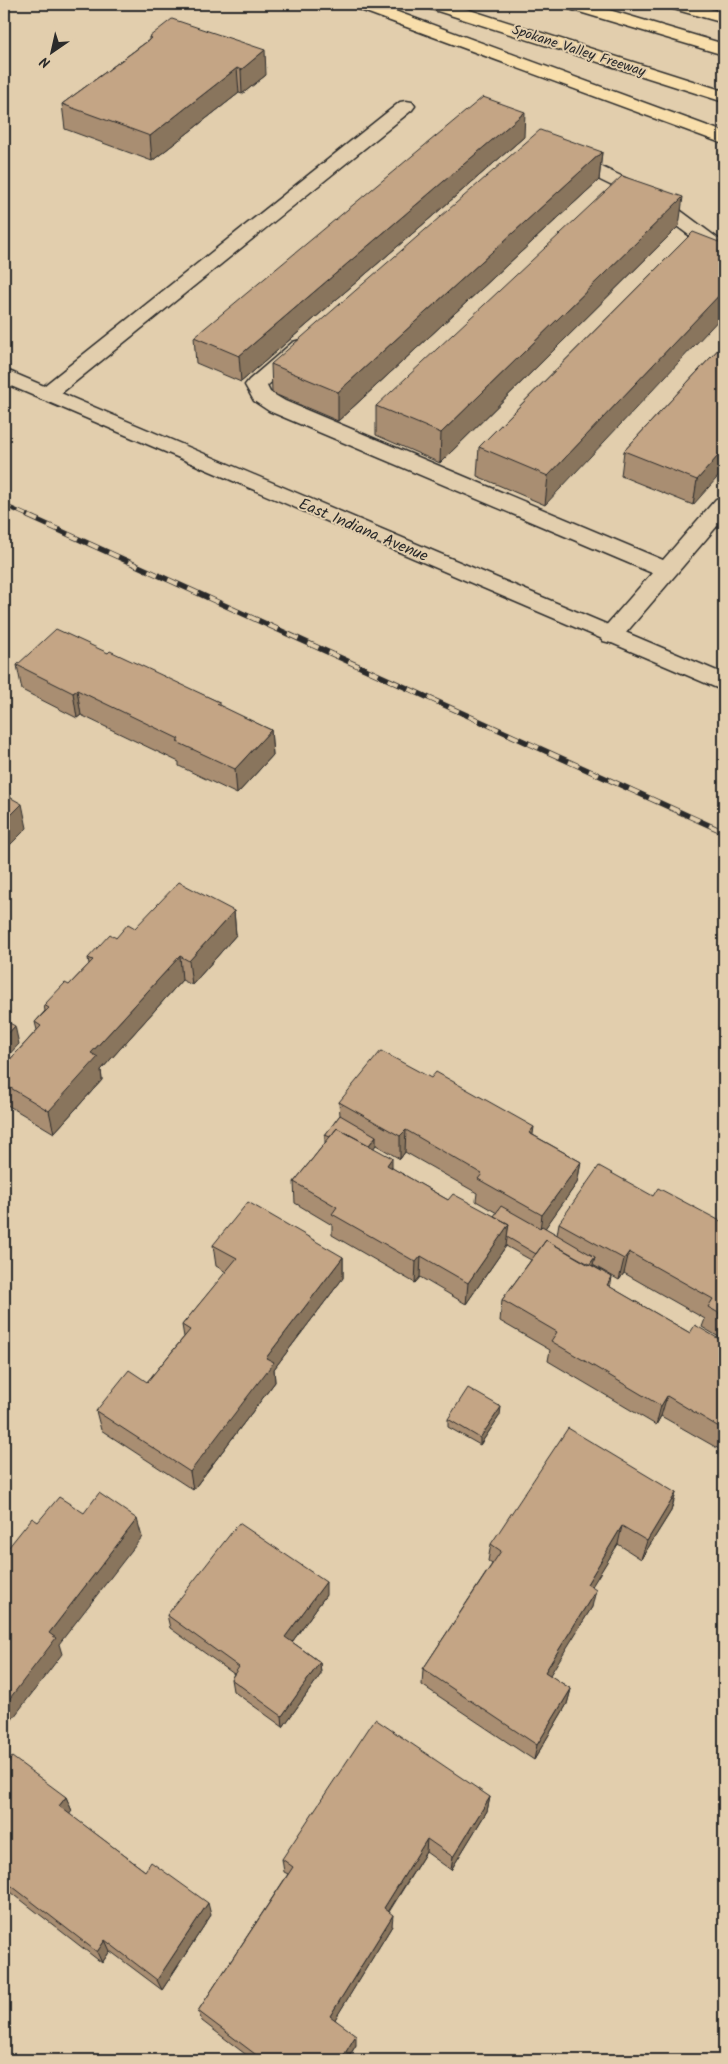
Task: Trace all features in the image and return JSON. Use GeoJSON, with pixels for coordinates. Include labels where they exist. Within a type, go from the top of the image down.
{"type":"FeatureCollection","features":[{"type":"Feature","properties":{"kind":"highway"},"geometry":{"type":"LineString","coordinates":[[361,4],[724,138]]}},
{"type":"Feature","properties":{"kind":"highway","name":"Spokane Valley Freeway"},"geometry":{"type":"LineString","coordinates":[[434,4],[724,97]]}},
{"type":"Feature","properties":{"kind":"highway"},"geometry":{"type":"LineString","coordinates":[[572,4],[724,50]]}},
{"type":"Feature","properties":{"kind":"highway"},"geometry":{"type":"LineString","coordinates":[[676,4],[724,18]]}},
{"type":"Feature","properties":{"kind":"main road"},"geometry":{"type":"LineString","coordinates":[[47,394],[406,106]]}},
{"type":"Feature","properties":{"kind":"main road"},"geometry":{"type":"LineString","coordinates":[[548,147],[650,197],[724,252]]}},
{"type":"Feature","properties":{"kind":"main road"},"geometry":{"type":"LineString","coordinates":[[315,333],[256,385],[260,396],[276,406],[667,570]]}},
{"type":"Feature","properties":{"kind":"main road","name":"East Indiana Avenue"},"geometry":{"type":"LineString","coordinates":[[4,375],[724,683]]}},
{"type":"Feature","properties":{"kind":"main road"},"geometry":{"type":"LineString","coordinates":[[611,635],[724,504]]}},
{"type":"Feature","properties":{"kind":"building"},"geometry":{"type":"Polygon","coordinates":[[[172,19],[265,50],[241,70],[237,68],[150,136],[62,104],[152,38],[149,37],[172,19]]]}},
{"type":"Feature","properties":{"kind":"building"},"geometry":{"type":"Polygon","coordinates":[[[483,97],[525,112],[239,356],[194,337],[483,97]]]}},
{"type":"Feature","properties":{"kind":"building"},"geometry":{"type":"Polygon","coordinates":[[[540,130],[602,152],[338,392],[271,364],[540,130]]]}},
{"type":"Feature","properties":{"kind":"building"},"geometry":{"type":"Polygon","coordinates":[[[622,176],[683,197],[441,433],[376,406],[622,176]]]}},
{"type":"Feature","properties":{"kind":"building"},"geometry":{"type":"Polygon","coordinates":[[[693,232],[724,244],[724,290],[548,476],[479,447],[693,232]]]}},
{"type":"Feature","properties":{"kind":"building"},"geometry":{"type":"Polygon","coordinates":[[[724,343],[724,449],[697,480],[624,451],[724,343]]]}},
{"type":"Feature","properties":{"kind":"building"},"geometry":{"type":"Polygon","coordinates":[[[56,629],[108,653],[110,651],[219,702],[217,704],[271,730],[235,769],[177,742],[179,739],[77,690],[73,693],[17,665],[56,629]]]}},
{"type":"Feature","properties":{"kind":"building"},"geometry":{"type":"Polygon","coordinates":[[[4,794],[22,804],[4,822],[4,794]]]}},
{"type":"Feature","properties":{"kind":"building"},"geometry":{"type":"Polygon","coordinates":[[[179,882],[234,911],[189,961],[180,956],[91,1053],[98,1057],[49,1111],[4,1084],[4,1066],[41,1026],[35,1022],[49,1008],[44,1005],[65,983],[69,985],[93,960],[88,958],[110,934],[116,938],[128,924],[135,928],[179,882]]]}},
{"type":"Feature","properties":{"kind":"building"},"geometry":{"type":"Polygon","coordinates":[[[4,1020],[15,1026],[4,1038],[4,1020]]]}},
{"type":"Feature","properties":{"kind":"building"},"geometry":{"type":"Polygon","coordinates":[[[381,1051],[431,1078],[436,1072],[534,1127],[529,1133],[581,1162],[542,1215],[478,1179],[482,1174],[406,1130],[400,1136],[339,1102],[381,1051]]]}},
{"type":"Feature","properties":{"kind":"building"},"geometry":{"type":"Polygon","coordinates":[[[340,1115],[376,1136],[369,1145],[337,1128],[330,1137],[325,1135],[340,1115]]]}},
{"type":"Feature","properties":{"kind":"building"},"geometry":{"type":"Polygon","coordinates":[[[337,1128],[392,1158],[387,1165],[448,1200],[453,1194],[509,1224],[468,1283],[421,1256],[416,1262],[332,1214],[337,1207],[294,1182],[337,1128]]]}},
{"type":"Feature","properties":{"kind":"building"},"geometry":{"type":"Polygon","coordinates":[[[599,1166],[653,1196],[658,1188],[724,1223],[724,1316],[708,1307],[713,1299],[629,1252],[624,1259],[559,1223],[599,1166]]]}},
{"type":"Feature","properties":{"kind":"building"},"geometry":{"type":"Polygon","coordinates":[[[248,1202],[343,1257],[266,1358],[274,1362],[190,1472],[96,1411],[129,1370],[147,1382],[190,1330],[182,1325],[237,1258],[213,1245],[248,1202]]]}},
{"type":"Feature","properties":{"kind":"building"},"geometry":{"type":"Polygon","coordinates":[[[501,1206],[540,1228],[542,1226],[595,1257],[589,1265],[546,1240],[536,1254],[507,1237],[509,1224],[494,1216],[501,1206]]]}},
{"type":"Feature","properties":{"kind":"building"},"geometry":{"type":"Polygon","coordinates":[[[546,1240],[612,1277],[607,1285],[690,1333],[695,1325],[724,1342],[724,1430],[667,1396],[661,1406],[551,1341],[557,1332],[502,1300],[546,1240]]]}},
{"type":"Feature","properties":{"kind":"building"},"geometry":{"type":"Polygon","coordinates":[[[468,1388],[501,1407],[480,1438],[448,1419],[468,1388]]]}},
{"type":"Feature","properties":{"kind":"building"},"geometry":{"type":"Polygon","coordinates":[[[568,1428],[676,1493],[647,1541],[622,1526],[587,1584],[596,1590],[545,1672],[571,1689],[537,1745],[423,1669],[501,1551],[491,1544],[568,1428]]]}},
{"type":"Feature","properties":{"kind":"building"},"geometry":{"type":"Polygon","coordinates":[[[99,1493],[137,1519],[49,1633],[56,1638],[4,1706],[4,1553],[32,1518],[38,1522],[59,1497],[84,1513],[99,1493]]]}},
{"type":"Feature","properties":{"kind":"building"},"geometry":{"type":"Polygon","coordinates":[[[239,1523],[326,1582],[285,1637],[320,1662],[282,1716],[231,1679],[239,1667],[167,1615],[239,1523]]]}},
{"type":"Feature","properties":{"kind":"building"},"geometry":{"type":"Polygon","coordinates":[[[375,1719],[490,1797],[453,1857],[427,1839],[384,1908],[393,1915],[330,2016],[356,2035],[341,2060],[263,2060],[198,2011],[293,1867],[282,1859],[375,1719]]]}},
{"type":"Feature","properties":{"kind":"building"},"geometry":{"type":"Polygon","coordinates":[[[12,1757],[66,1797],[59,1806],[145,1871],[151,1862],[208,1903],[157,1980],[105,1940],[97,1952],[4,1880],[4,1872],[7,1867],[4,1865],[4,1768],[12,1757]]]}},
{"type":"Feature","properties":{"kind":"railway"},"geometry":{"type":"LineString","coordinates":[[4,505],[31,517]]}},
{"type":"Feature","properties":{"kind":"railway"},"geometry":{"type":"LineString","coordinates":[[28,516],[724,832]]}}]}
